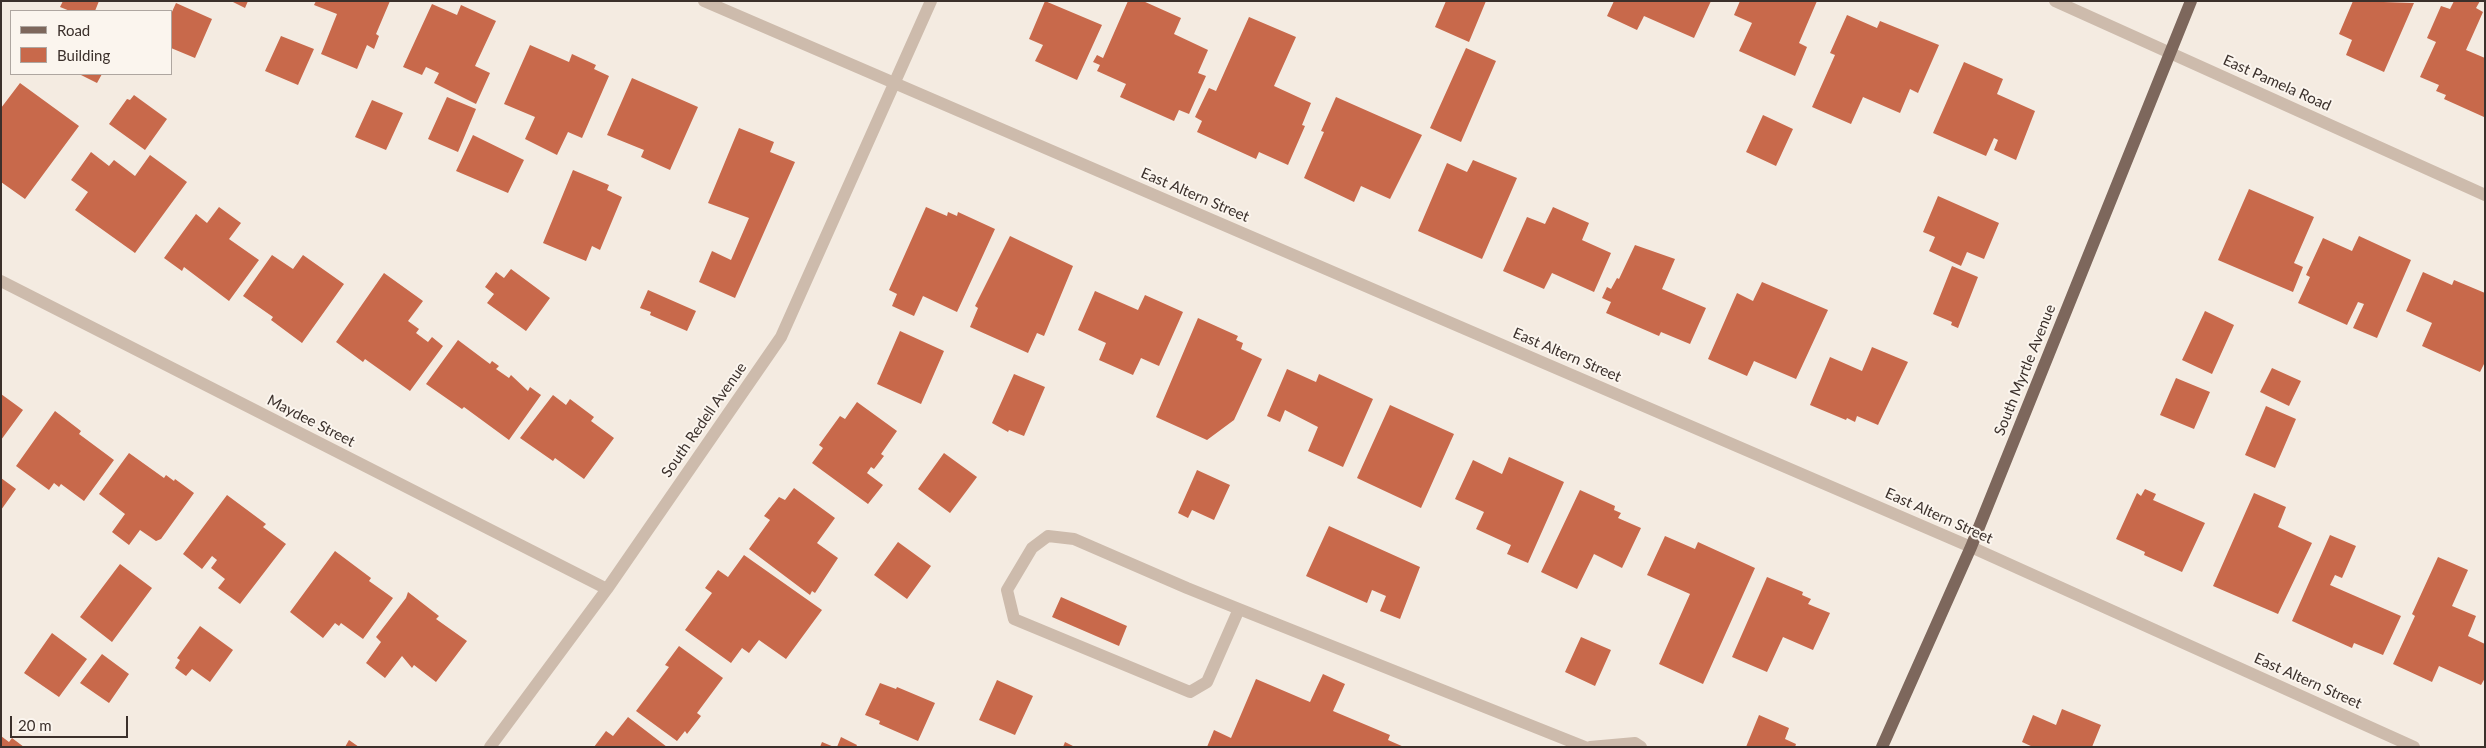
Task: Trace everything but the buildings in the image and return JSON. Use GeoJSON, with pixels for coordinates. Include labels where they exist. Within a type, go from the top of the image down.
{"type":"FeatureCollection","features":[{"type":"Feature","properties":{"kind":"main road","name":"South Myrtle Avenue"},"geometry":{"type":"LineString","coordinates":[[1882,747],[1971,547],[2171,53],[2190,1]]}},
{"type":"Feature","properties":{"kind":"street","name":"East Altern Street"},"geometry":{"type":"LineString","coordinates":[[704,1],[1971,547],[2414,747]]}},
{"type":"Feature","properties":{"kind":"street","name":"South Redell Avenue"},"geometry":{"type":"LineString","coordinates":[[490,747],[607,589],[781,337],[931,1]]}},
{"type":"Feature","properties":{"kind":"street","name":"East Pamela Road"},"geometry":{"type":"LineString","coordinates":[[2055,1],[2485,195]]}},
{"type":"Feature","properties":{"kind":"street","name":"Maydee Street"},"geometry":{"type":"LineString","coordinates":[[1,281],[607,589]]}},
{"type":"Feature","properties":{"kind":"street"},"geometry":{"type":"LineString","coordinates":[[1239,608],[1207,682],[1190,692],[1014,619],[1007,590],[1032,548],[1048,536],[1074,539],[1239,608],[1585,747]]}},
{"type":"Feature","properties":{"kind":"street"},"geometry":{"type":"LineString","coordinates":[[1590,747],[1635,743],[1641,747]]}}]}
